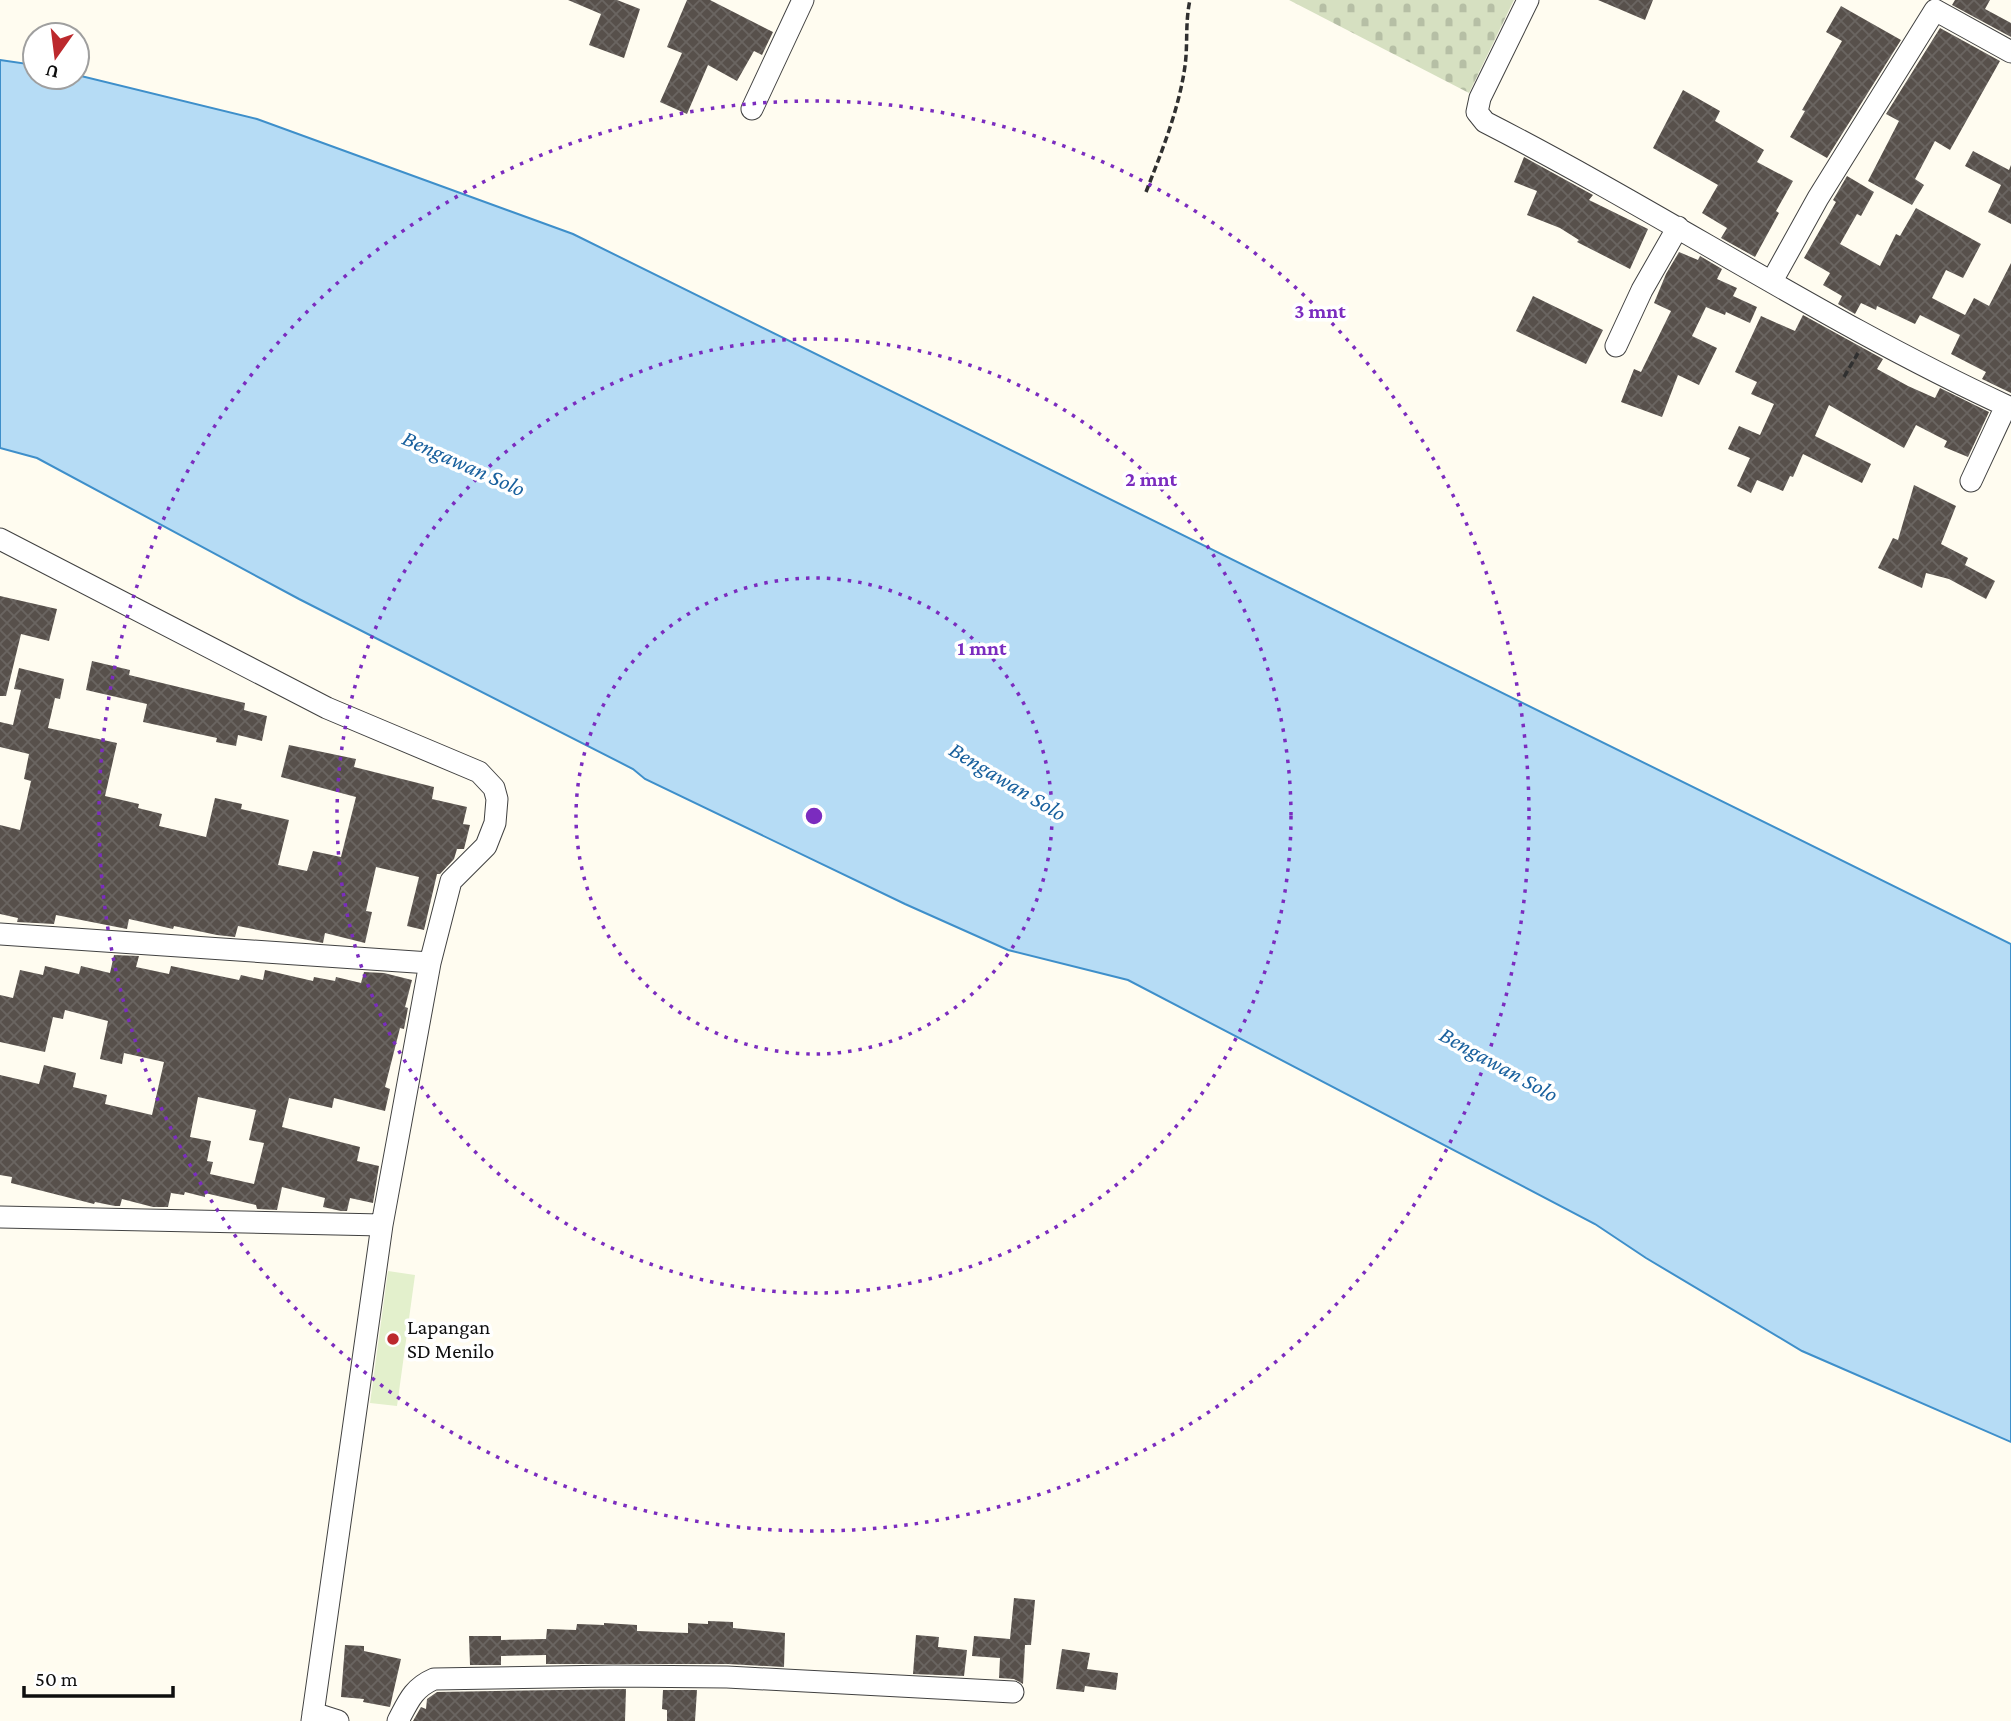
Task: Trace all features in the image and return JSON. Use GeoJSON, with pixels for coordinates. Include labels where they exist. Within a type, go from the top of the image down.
{"type":"FeatureCollection","features":[{"type":"Feature","properties":{"kind":"street"},"geometry":{"type":"LineString","coordinates":[[752,109],[803,0]]}},
{"type":"Feature","properties":{"kind":"street"},"geometry":{"type":"LineString","coordinates":[[1528,0],[1480,97],[1478,112],[1485,122],[1678,227],[1867,336],[2009,407],[1971,481]]}},
{"type":"Feature","properties":{"kind":"street"},"geometry":{"type":"LineString","coordinates":[[1772,281],[1818,198],[1935,10],[2011,52]]}},
{"type":"Feature","properties":{"kind":"street"},"geometry":{"type":"LineString","coordinates":[[1616,346],[1642,290],[1678,227]]}},
{"type":"Feature","properties":{"kind":"street"},"geometry":{"type":"LineString","coordinates":[[0,539],[327,708],[480,772],[494,788],[497,799],[495,823],[486,846],[451,881],[430,963],[383,1225],[312,1717],[338,1721]]}},
{"type":"Feature","properties":{"kind":"street"},"geometry":{"type":"LineString","coordinates":[[0,934],[430,963]]}},
{"type":"Feature","properties":{"kind":"street"},"geometry":{"type":"LineString","coordinates":[[0,1217],[383,1225]]}},
{"type":"Feature","properties":{"kind":"street"},"geometry":{"type":"LineString","coordinates":[[398,1721],[412,1693],[422,1684],[434,1679],[727,1677],[1013,1692]]}},
{"type":"Feature","properties":{"kind":"path"},"geometry":{"type":"LineString","coordinates":[[1146,192],[1167,139],[1185,66],[1190,0]]}},
{"type":"Feature","properties":{"kind":"path"},"geometry":{"type":"LineString","coordinates":[[1843,377],[1867,336]]}},
{"type":"Feature","properties":{"kind":"green space"},"geometry":{"type":"Polygon","coordinates":[[[1289,0],[1514,0],[1469,93],[1289,0]]]}},
{"type":"Feature","properties":{"kind":"green space","name":"Lapangan SD Menilo"},"geometry":{"type":"Polygon","coordinates":[[[388,1271],[415,1275],[397,1406],[370,1403],[388,1271]]]}},
{"type":"Feature","properties":{"kind":"water","name":"Bengawan Solo"},"geometry":{"type":"Polygon","coordinates":[[[0,60],[21,63],[21,91],[91,91],[91,78],[257,119],[573,234],[2011,944],[2011,1442],[1802,1351],[1646,1258],[1595,1224],[1128,980],[1008,950],[905,904],[645,779],[633,769],[299,599],[37,458],[0,448],[0,60]]]}},
{"type":"Feature","properties":{"kind":"building"},"geometry":{"type":"Polygon","coordinates":[[[568,0],[617,0],[640,9],[624,58],[589,45],[601,14],[568,0]]]}},
{"type":"Feature","properties":{"kind":"building"},"geometry":{"type":"Polygon","coordinates":[[[687,0],[710,0],[773,32],[762,55],[754,51],[737,81],[708,65],[687,114],[660,102],[682,53],[667,47],[687,0]]]}},
{"type":"Feature","properties":{"kind":"building"},"geometry":{"type":"Polygon","coordinates":[[[1598,0],[1653,0],[1645,20],[1598,0]]]}},
{"type":"Feature","properties":{"kind":"building"},"geometry":{"type":"Polygon","coordinates":[[[1955,0],[1990,0],[1985,9],[2011,23],[2011,37],[1952,5],[1955,0]]]}},
{"type":"Feature","properties":{"kind":"building"},"geometry":{"type":"Polygon","coordinates":[[[1841,6],[1901,40],[1827,158],[1790,137],[1805,111],[1802,110],[1842,41],[1826,32],[1841,6]]]}},
{"type":"Feature","properties":{"kind":"building"},"geometry":{"type":"Polygon","coordinates":[[[1940,28],[2000,61],[1950,150],[1935,141],[1915,179],[1924,185],[1912,205],[1868,181],[1899,121],[1886,114],[1940,28]]]}},
{"type":"Feature","properties":{"kind":"building"},"geometry":{"type":"Polygon","coordinates":[[[1683,90],[1720,111],[1715,121],[1764,150],[1757,162],[1793,181],[1755,257],[1721,238],[1727,228],[1702,213],[1718,185],[1653,148],[1683,90]]]}},
{"type":"Feature","properties":{"kind":"building"},"geometry":{"type":"Polygon","coordinates":[[[1973,151],[2009,170],[2011,165],[2011,224],[1988,212],[2001,185],[1965,166],[1973,151]]]}},
{"type":"Feature","properties":{"kind":"building"},"geometry":{"type":"Polygon","coordinates":[[[1524,157],[1593,195],[1589,200],[1648,229],[1630,269],[1577,242],[1579,240],[1560,228],[1527,215],[1537,191],[1514,182],[1524,157]]]}},
{"type":"Feature","properties":{"kind":"building"},"geometry":{"type":"Polygon","coordinates":[[[1847,176],[1874,192],[1861,216],[1857,214],[1840,244],[1880,266],[1896,234],[1900,236],[1916,208],[1981,244],[1963,278],[1946,270],[1932,298],[1965,315],[1974,298],[1989,306],[2011,263],[2011,393],[1982,379],[1986,372],[1951,354],[1960,335],[1920,315],[1915,324],[1877,306],[1876,310],[1861,303],[1855,314],[1838,304],[1842,296],[1823,285],[1830,273],[1804,258],[1836,202],[1833,200],[1847,176]]]}},
{"type":"Feature","properties":{"kind":"building"},"geometry":{"type":"Polygon","coordinates":[[[1679,252],[1698,260],[1700,256],[1722,269],[1717,279],[1737,288],[1733,296],[1757,307],[1750,323],[1726,312],[1725,315],[1706,307],[1692,336],[1717,348],[1699,385],[1678,375],[1662,417],[1621,402],[1634,369],[1641,372],[1671,311],[1654,303],[1679,252]]]}},
{"type":"Feature","properties":{"kind":"building"},"geometry":{"type":"Polygon","coordinates":[[[1533,296],[1603,330],[1586,364],[1516,331],[1533,296]]]}},
{"type":"Feature","properties":{"kind":"building"},"geometry":{"type":"Polygon","coordinates":[[[1803,315],[1883,359],[1877,369],[1908,386],[1935,398],[1940,388],[1989,412],[1968,457],[1944,447],[1947,441],[1916,425],[1904,448],[1829,405],[1815,436],[1871,464],[1862,483],[1803,454],[1793,477],[1790,476],[1783,491],[1757,480],[1751,493],[1737,486],[1750,458],[1728,449],[1739,426],[1760,435],[1774,404],[1751,394],[1757,382],[1735,372],[1761,316],[1795,331],[1803,315]]]}},
{"type":"Feature","properties":{"kind":"building"},"geometry":{"type":"Polygon","coordinates":[[[1914,485],[1956,506],[1941,544],[1968,558],[1965,565],[1995,581],[1986,599],[1949,579],[1926,573],[1922,588],[1878,568],[1893,538],[1898,540],[1914,485]]]}},
{"type":"Feature","properties":{"kind":"building"},"geometry":{"type":"Polygon","coordinates":[[[0,596],[57,609],[49,641],[21,634],[6,696],[0,696],[0,596]]]}},
{"type":"Feature","properties":{"kind":"building"},"geometry":{"type":"Polygon","coordinates":[[[92,661],[130,670],[129,675],[245,703],[244,710],[267,716],[262,741],[238,735],[236,746],[216,742],[217,738],[143,722],[147,704],[86,690],[92,661]]]}},
{"type":"Feature","properties":{"kind":"building"},"geometry":{"type":"Polygon","coordinates":[[[19,668],[64,679],[60,699],[55,698],[48,728],[117,743],[105,796],[139,804],[138,808],[162,814],[159,826],[206,837],[215,798],[242,804],[241,809],[289,820],[278,865],[307,871],[313,851],[341,857],[356,797],[281,777],[289,745],[356,759],[354,767],[434,787],[432,799],[467,807],[463,824],[470,825],[464,849],[457,849],[454,859],[437,874],[424,930],[407,926],[419,877],[376,867],[366,911],[372,912],[365,943],[325,933],[323,943],[238,926],[235,937],[174,926],[173,929],[129,919],[127,929],[56,915],[54,924],[17,922],[18,918],[0,914],[0,825],[20,830],[31,781],[24,779],[29,754],[0,747],[0,722],[13,725],[21,690],[14,689],[19,668]]]}},
{"type":"Feature","properties":{"kind":"building"},"geometry":{"type":"Polygon","coordinates":[[[114,955],[139,956],[136,967],[169,974],[171,966],[239,980],[241,975],[263,980],[265,970],[313,981],[314,977],[335,981],[336,977],[361,983],[364,972],[384,973],[412,980],[405,1007],[408,1008],[404,1029],[400,1028],[385,1087],[390,1089],[385,1111],[334,1098],[332,1108],[289,1098],[282,1127],[360,1147],[357,1161],[379,1166],[373,1203],[350,1198],[347,1211],[341,1211],[323,1207],[325,1198],[282,1187],[277,1210],[257,1209],[256,1205],[205,1193],[205,1197],[185,1192],[184,1195],[171,1193],[168,1207],[153,1207],[122,1199],[120,1206],[115,1206],[94,1204],[11,1183],[12,1177],[0,1175],[0,1075],[39,1084],[44,1065],[76,1073],[73,1087],[107,1095],[105,1104],[152,1115],[164,1062],[124,1053],[122,1064],[100,1059],[108,1021],[65,1010],[63,1019],[53,1017],[45,1052],[0,1042],[0,995],[13,998],[20,970],[43,975],[45,966],[79,974],[81,966],[110,973],[114,955]],[[198,1097],[190,1137],[211,1141],[207,1161],[213,1162],[210,1174],[254,1184],[264,1143],[249,1140],[256,1110],[198,1097]]]}},
{"type":"Feature","properties":{"kind":"building"},"geometry":{"type":"Polygon","coordinates":[[[1014,1598],[1035,1600],[1031,1645],[1025,1645],[1023,1684],[1014,1679],[999,1678],[1000,1658],[972,1656],[974,1636],[1010,1639],[1014,1598]]]}},
{"type":"Feature","properties":{"kind":"building"},"geometry":{"type":"Polygon","coordinates":[[[708,1621],[733,1622],[733,1628],[785,1633],[784,1667],[728,1664],[546,1664],[546,1655],[501,1656],[501,1665],[470,1665],[469,1636],[501,1636],[501,1640],[546,1639],[547,1629],[576,1630],[577,1624],[604,1623],[637,1625],[637,1631],[688,1633],[688,1623],[708,1624],[708,1621]]]}},
{"type":"Feature","properties":{"kind":"building"},"geometry":{"type":"Polygon","coordinates":[[[916,1635],[939,1637],[938,1647],[967,1650],[964,1676],[913,1674],[916,1635]]]}},
{"type":"Feature","properties":{"kind":"building"},"geometry":{"type":"Polygon","coordinates":[[[345,1645],[364,1646],[364,1651],[401,1659],[390,1707],[363,1702],[364,1699],[341,1697],[345,1645]]]}},
{"type":"Feature","properties":{"kind":"building"},"geometry":{"type":"Polygon","coordinates":[[[1062,1649],[1090,1653],[1087,1669],[1118,1673],[1116,1690],[1085,1686],[1084,1692],[1056,1689],[1062,1649]]]}},
{"type":"Feature","properties":{"kind":"building"},"geometry":{"type":"Polygon","coordinates":[[[626,1689],[625,1721],[413,1721],[421,1707],[426,1709],[427,1699],[437,1692],[626,1689]]]}},
{"type":"Feature","properties":{"kind":"building"},"geometry":{"type":"Polygon","coordinates":[[[663,1690],[697,1690],[695,1721],[667,1721],[667,1710],[662,1709],[663,1690]]]}},
{"type":"Feature","properties":{"kind":"place","name":"Lapangan SD Menilo"},"geometry":{"type":"Point","coordinates":[393,1339]}}]}
